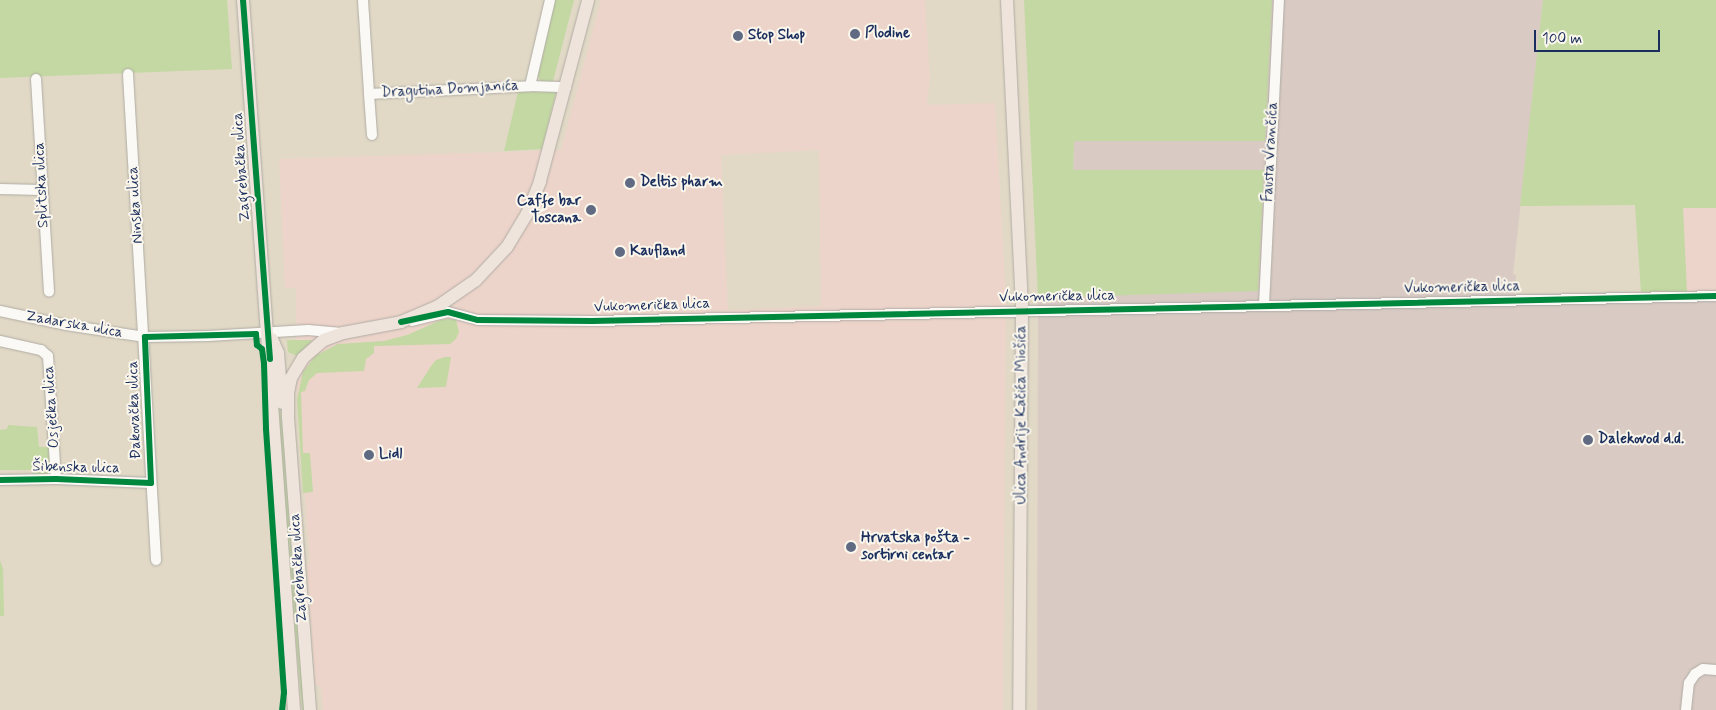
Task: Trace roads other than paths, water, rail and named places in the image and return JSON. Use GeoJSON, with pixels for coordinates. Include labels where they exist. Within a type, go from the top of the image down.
{"type":"FeatureCollection","features":[{"type":"Feature","properties":{"kind":"main road","name":"Zagrebačka ulica"},"geometry":{"type":"LineString","coordinates":[[243,0],[294,710]]}},
{"type":"Feature","properties":{"kind":"main road","name":"Zagrebačka ulica"},"geometry":{"type":"LineString","coordinates":[[310,710],[290,450],[288,393],[295,370],[303,358],[316,345],[343,333],[401,322],[453,298],[486,270],[507,247],[519,229],[534,198],[566,87],[588,0]]}},
{"type":"Feature","properties":{"kind":"main road","name":"Ulica Andrije Kačića Miošića"},"geometry":{"type":"LineString","coordinates":[[1007,0],[1022,311],[1019,710]]}},
{"type":"Feature","properties":{"kind":"main road"},"geometry":{"type":"LineString","coordinates":[[267,333],[278,353],[282,410],[290,450]]}},
{"type":"Feature","properties":{"kind":"main road"},"geometry":{"type":"LineString","coordinates":[[287,710],[292,682]]}},
{"type":"Feature","properties":{"kind":"street","name":"Dragutina Domjanića"},"geometry":{"type":"LineString","coordinates":[[363,0],[369,94],[530,86],[566,87]]}},
{"type":"Feature","properties":{"kind":"street"},"geometry":{"type":"LineString","coordinates":[[530,86],[550,0]]}},
{"type":"Feature","properties":{"kind":"street","name":"Fausta Vrančića"},"geometry":{"type":"LineString","coordinates":[[1264,305],[1279,0]]}},
{"type":"Feature","properties":{"kind":"street","name":"Ninska ulica"},"geometry":{"type":"LineString","coordinates":[[128,74],[145,337]]}},
{"type":"Feature","properties":{"kind":"street","name":"Splitska ulica"},"geometry":{"type":"LineString","coordinates":[[36,79],[49,292]]}},
{"type":"Feature","properties":{"kind":"street"},"geometry":{"type":"LineString","coordinates":[[369,94],[372,135]]}},
{"type":"Feature","properties":{"kind":"street"},"geometry":{"type":"LineString","coordinates":[[0,189],[42,190]]}},
{"type":"Feature","properties":{"kind":"street","name":"Vukomerička ulica"},"geometry":{"type":"LineString","coordinates":[[401,322],[448,312],[468,318],[592,321],[1716,296]]}},
{"type":"Feature","properties":{"kind":"street","name":"Zadarska ulica"},"geometry":{"type":"LineString","coordinates":[[0,311],[66,325],[145,337],[320,330],[343,333]]}},
{"type":"Feature","properties":{"kind":"street","name":"Đakovačka ulica"},"geometry":{"type":"LineString","coordinates":[[145,337],[156,560]]}},
{"type":"Feature","properties":{"kind":"street","name":"Osječka ulica"},"geometry":{"type":"LineString","coordinates":[[0,341],[42,350],[48,356],[56,479]]}},
{"type":"Feature","properties":{"kind":"street","name":"Šibenska ulica"},"geometry":{"type":"LineString","coordinates":[[0,480],[56,479],[151,483]]}},
{"type":"Feature","properties":{"kind":"street"},"geometry":{"type":"LineString","coordinates":[[1686,710],[1689,682],[1694,674],[1704,670],[1716,670]]}},
{"type":"Feature","properties":{"kind":"place","name":"Plodine"},"geometry":{"type":"Point","coordinates":[855,34]}},
{"type":"Feature","properties":{"kind":"place","name":"Stop Shop"},"geometry":{"type":"Point","coordinates":[738,36]}},
{"type":"Feature","properties":{"kind":"place","name":"Deltis pharm"},"geometry":{"type":"Point","coordinates":[630,183]}},
{"type":"Feature","properties":{"kind":"place","name":"Caffe bar Toscana"},"geometry":{"type":"Point","coordinates":[591,210]}},
{"type":"Feature","properties":{"kind":"place","name":"Kaufland"},"geometry":{"type":"Point","coordinates":[620,252]}},
{"type":"Feature","properties":{"kind":"place","name":"Dalekovod d.d."},"geometry":{"type":"Point","coordinates":[1588,440]}},
{"type":"Feature","properties":{"kind":"place","name":"Lidl"},"geometry":{"type":"Point","coordinates":[369,455]}},
{"type":"Feature","properties":{"kind":"place","name":"Hrvatska pošta - sortirni centar"},"geometry":{"type":"Point","coordinates":[851,547]}}]}
